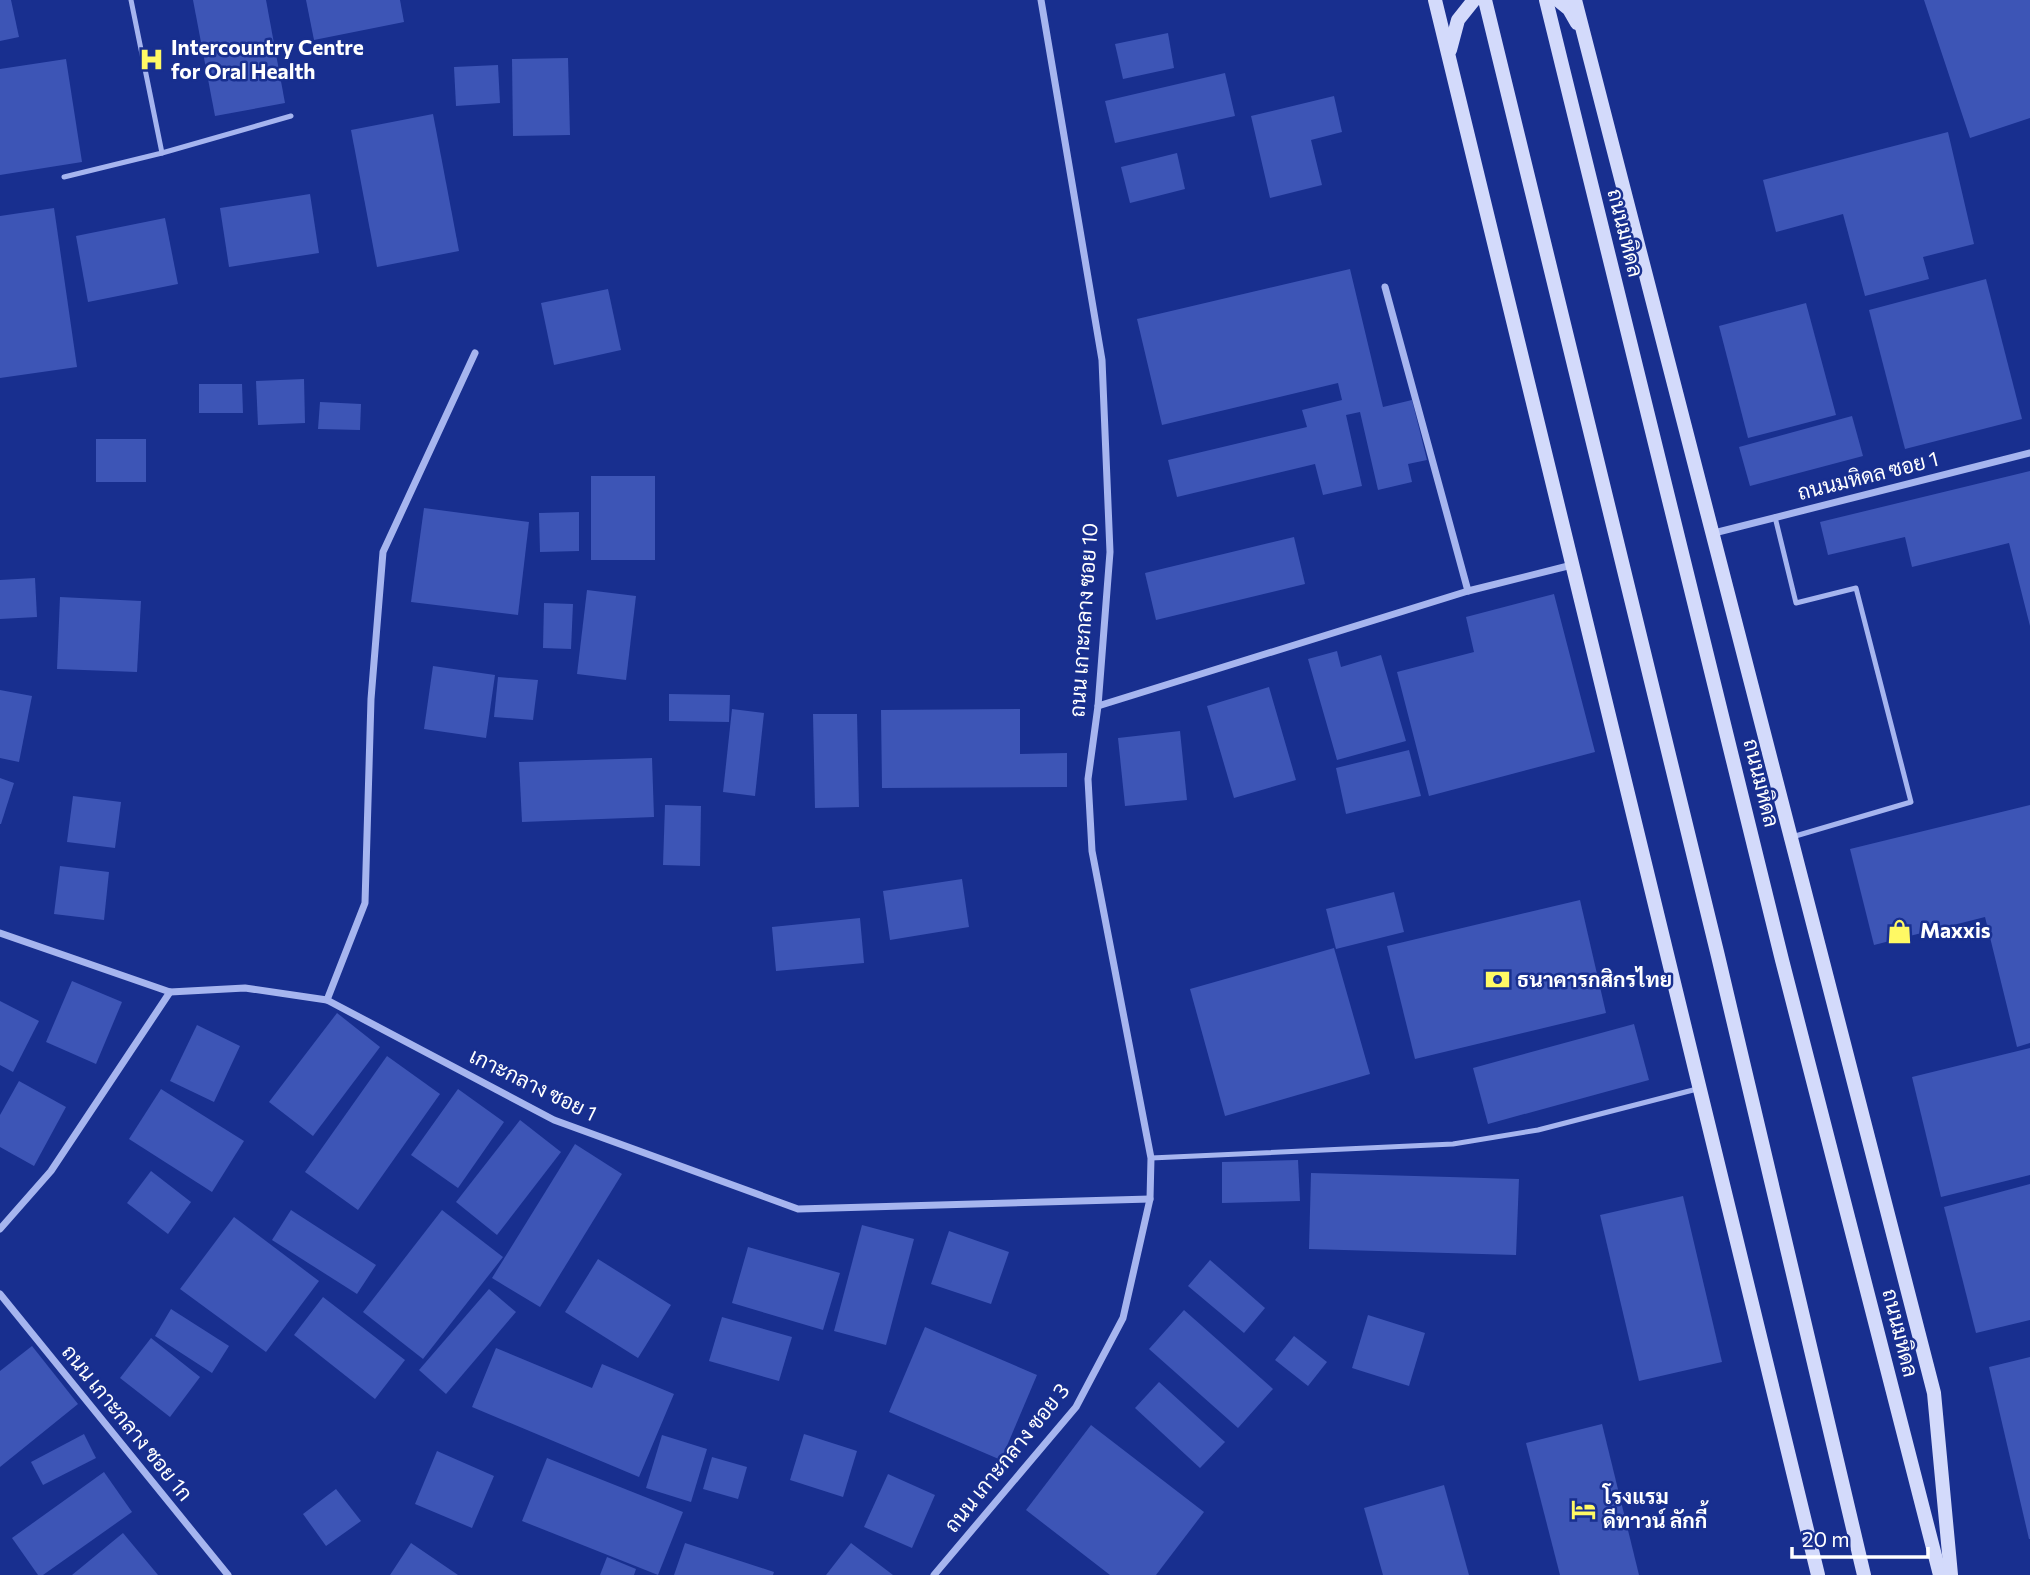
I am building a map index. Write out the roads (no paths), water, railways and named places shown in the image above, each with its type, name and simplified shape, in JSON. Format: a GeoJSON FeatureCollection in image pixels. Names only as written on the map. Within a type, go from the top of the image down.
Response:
{"type":"FeatureCollection","features":[{"type":"Feature","properties":{"kind":"main road"},"geometry":{"type":"LineString","coordinates":[[1435,0],[1818,1575]]}},
{"type":"Feature","properties":{"kind":"main road"},"geometry":{"type":"LineString","coordinates":[[1450,59],[1450,46],[1458,20],[1474,0]]}},
{"type":"Feature","properties":{"kind":"main road"},"geometry":{"type":"LineString","coordinates":[[1485,0],[1718,956],[1864,1575]]}},
{"type":"Feature","properties":{"kind":"main road","name":"ถนนมหิดล"},"geometry":{"type":"LineString","coordinates":[[1546,0],[1783,960],[1940,1575]]}},
{"type":"Feature","properties":{"kind":"main road"},"geometry":{"type":"LineString","coordinates":[[1558,0],[1569,9],[1583,33]]}},
{"type":"Feature","properties":{"kind":"main road","name":"ถนนมหิดล"},"geometry":{"type":"LineString","coordinates":[[1575,0],[1934,1393],[1951,1575]]}},
{"type":"Feature","properties":{"kind":"street","name":"ถนน เกาะกลาง ซอย 10"},"geometry":{"type":"LineString","coordinates":[[1041,0],[1102,360],[1110,552],[1098,706],[1088,779],[1092,850],[1151,1158],[1150,1199]]}},
{"type":"Feature","properties":{"kind":"street"},"geometry":{"type":"LineString","coordinates":[[1385,287],[1468,591]]}},
{"type":"Feature","properties":{"kind":"street"},"geometry":{"type":"LineString","coordinates":[[327,1000],[365,903],[371,699],[383,552],[475,353]]}},
{"type":"Feature","properties":{"kind":"street","name":"ถนนมหิดล ซอย 1"},"geometry":{"type":"LineString","coordinates":[[1714,533],[2030,453]]}},
{"type":"Feature","properties":{"kind":"street"},"geometry":{"type":"LineString","coordinates":[[1098,706],[1468,591],[1572,565]]}},
{"type":"Feature","properties":{"kind":"street","name":"เกาะกลาง ซอย 1"},"geometry":{"type":"LineString","coordinates":[[0,933],[170,992],[245,988],[327,1000],[554,1120],[798,1209],[1150,1199]]}},
{"type":"Feature","properties":{"kind":"street"},"geometry":{"type":"LineString","coordinates":[[0,1229],[51,1171],[170,992]]}},
{"type":"Feature","properties":{"kind":"street","name":"ถนน เกาะกลาง ซอย 3"},"geometry":{"type":"LineString","coordinates":[[934,1575],[1076,1406],[1123,1318],[1150,1199]]}},
{"type":"Feature","properties":{"kind":"street","name":"ถนน เกาะกลาง ซอย 1ก"},"geometry":{"type":"LineString","coordinates":[[0,1294],[228,1575]]}},
{"type":"Feature","properties":{"kind":"lane"},"geometry":{"type":"LineString","coordinates":[[131,0],[162,153]]}},
{"type":"Feature","properties":{"kind":"lane"},"geometry":{"type":"LineString","coordinates":[[64,177],[291,117]]}},
{"type":"Feature","properties":{"kind":"lane"},"geometry":{"type":"LineString","coordinates":[[1775,517],[1796,603],[1856,588],[1911,802],[1792,837]]}},
{"type":"Feature","properties":{"kind":"lane"},"geometry":{"type":"LineString","coordinates":[[1151,1158],[1453,1144],[1538,1130],[1700,1088]]}},
{"type":"Feature","properties":{"kind":"place","name":"Intercountry Centre for Oral Health"},"geometry":{"type":"Point","coordinates":[151,60]}},
{"type":"Feature","properties":{"kind":"place","name":"Maxxis"},"geometry":{"type":"Point","coordinates":[1900,931]}},
{"type":"Feature","properties":{"kind":"place","name":"ธนาคารกสิกรไทย"},"geometry":{"type":"Point","coordinates":[1497,980]}},
{"type":"Feature","properties":{"kind":"place","name":"โรงแรม ดีทาวน์ ลักกี้"},"geometry":{"type":"Point","coordinates":[1583,1509]}}]}
